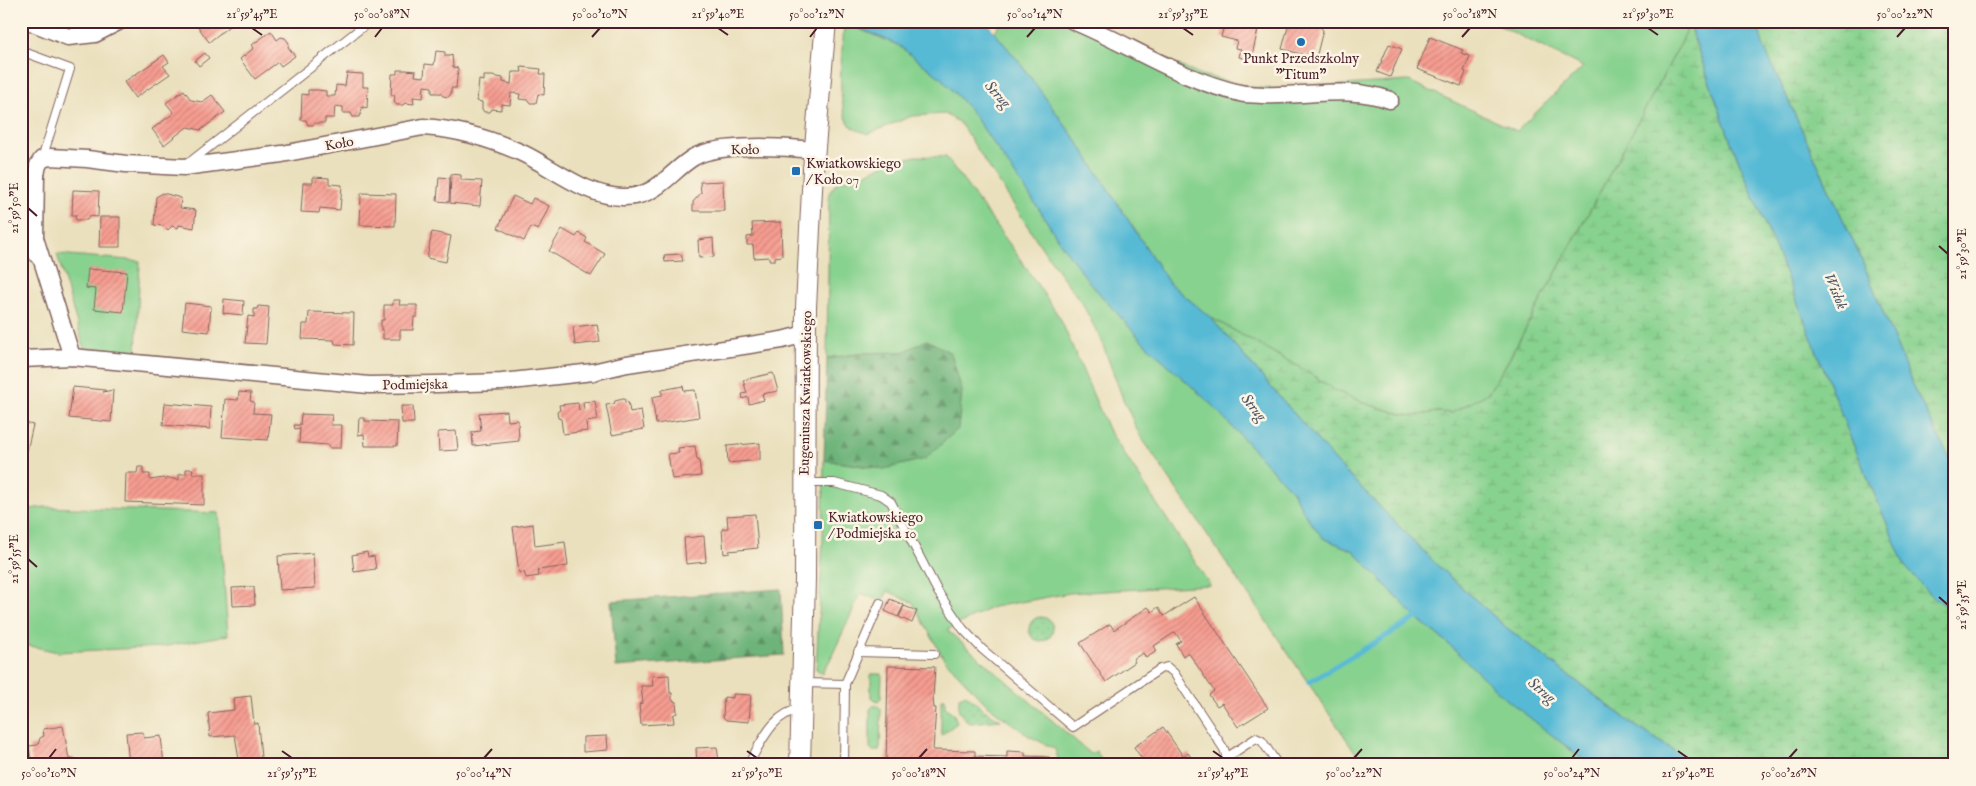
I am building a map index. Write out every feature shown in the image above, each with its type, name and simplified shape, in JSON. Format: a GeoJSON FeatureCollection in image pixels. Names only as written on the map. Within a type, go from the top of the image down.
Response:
{"type":"FeatureCollection","features":[{"type":"Feature","properties":{"kind":"street"},"geometry":{"type":"LineString","coordinates":[[28,21],[68,37],[95,34],[120,21]]}},
{"type":"Feature","properties":{"kind":"street","name":"Eugeniusza Kwiatkowskiego"},"geometry":{"type":"LineString","coordinates":[[800,765],[805,571],[805,334],[814,150],[826,21]]}},
{"type":"Feature","properties":{"kind":"street"},"geometry":{"type":"LineString","coordinates":[[1073,21],[1203,82],[1241,94],[1308,95],[1351,92],[1376,95],[1390,100]]}},
{"type":"Feature","properties":{"kind":"street","name":"Koło"},"geometry":{"type":"LineString","coordinates":[[42,159],[60,156],[126,164],[184,166],[282,154],[423,128],[444,128],[522,153],[590,189],[606,195],[624,197],[644,193],[664,183],[694,157],[714,150],[732,148],[814,150]]}},
{"type":"Feature","properties":{"kind":"street"},"geometry":{"type":"LineString","coordinates":[[42,159],[38,165],[36,175],[35,238],[72,357]]}},
{"type":"Feature","properties":{"kind":"street","name":"Podmiejska"},"geometry":{"type":"LineString","coordinates":[[21,359],[72,357],[369,386],[502,382],[594,372],[627,364],[782,340],[805,334]]}},
{"type":"Feature","properties":{"kind":"lane"},"geometry":{"type":"LineString","coordinates":[[184,166],[370,21]]}},
{"type":"Feature","properties":{"kind":"lane"},"geometry":{"type":"LineString","coordinates":[[21,50],[70,69],[42,159]]}},
{"type":"Feature","properties":{"kind":"lane"},"geometry":{"type":"LineString","coordinates":[[21,240],[44,271]]}},
{"type":"Feature","properties":{"kind":"lane"},"geometry":{"type":"LineString","coordinates":[[804,483],[834,483],[881,495],[891,502],[938,592],[963,629],[982,649],[1073,727],[1160,669],[1167,667],[1174,673],[1224,748],[1225,761]]}},
{"type":"Feature","properties":{"kind":"lane"},"geometry":{"type":"LineString","coordinates":[[844,765],[845,684],[880,603]]}},
{"type":"Feature","properties":{"kind":"lane"},"geometry":{"type":"LineString","coordinates":[[858,652],[934,654]]}},
{"type":"Feature","properties":{"kind":"lane"},"geometry":{"type":"LineString","coordinates":[[802,683],[845,684]]}},
{"type":"Feature","properties":{"kind":"lane"},"geometry":{"type":"LineString","coordinates":[[748,765],[766,734],[778,719],[790,710],[802,709]]}},
{"type":"Feature","properties":{"kind":"lane"},"geometry":{"type":"LineString","coordinates":[[1225,761],[1256,738],[1262,741],[1278,765]]}},
{"type":"Feature","properties":{"kind":"green space"},"geometry":{"type":"Polygon","coordinates":[[[1003,21],[1087,21],[1197,74],[1256,88],[1276,89],[1409,81],[1517,131],[1583,67],[1490,21],[1688,21],[1689,25],[1507,363],[1488,393],[1452,413],[1437,412],[1413,416],[1370,405],[1336,391],[1306,371],[1210,317],[1169,283],[1081,147],[1020,63],[994,32],[1003,21]]]}},
{"type":"Feature","properties":{"kind":"green space"},"geometry":{"type":"Polygon","coordinates":[[[1757,21],[1955,21],[1955,468],[1915,391],[1863,263],[1763,45],[1757,21]]]}},
{"type":"Feature","properties":{"kind":"green space"},"geometry":{"type":"Polygon","coordinates":[[[844,23],[898,45],[941,78],[971,111],[1059,241],[1090,283],[1142,341],[1212,405],[1293,492],[1306,516],[1323,538],[1354,551],[1416,618],[1445,641],[1505,698],[1590,765],[1364,765],[1139,434],[1123,399],[1101,340],[1083,305],[1044,251],[960,123],[945,114],[912,116],[868,134],[851,126],[846,116],[841,91],[844,23]]]}},
{"type":"Feature","properties":{"kind":"green space"},"geometry":{"type":"Polygon","coordinates":[[[1689,25],[1731,142],[1797,301],[1849,434],[1905,566],[1927,591],[1955,613],[1955,765],[1696,765],[1631,723],[1507,628],[1438,566],[1339,465],[1210,317],[1306,371],[1336,391],[1370,405],[1401,414],[1413,416],[1437,412],[1452,413],[1488,393],[1507,363],[1689,25]]]}},
{"type":"Feature","properties":{"kind":"green space"},"geometry":{"type":"Polygon","coordinates":[[[916,156],[946,157],[1016,253],[1060,318],[1108,429],[1210,585],[1070,593],[993,607],[947,630],[1091,754],[1096,751],[1104,765],[1060,765],[1055,749],[1029,736],[988,706],[944,659],[913,603],[888,591],[882,602],[861,593],[829,662],[823,670],[823,674],[816,669],[823,539],[824,460],[884,469],[927,341],[903,352],[864,353],[827,358],[829,193],[838,181],[860,176],[887,163],[916,156]]]}},
{"type":"Feature","properties":{"kind":"green space"},"geometry":{"type":"Polygon","coordinates":[[[57,254],[140,261],[136,353],[84,348],[57,254]]]}},
{"type":"Feature","properties":{"kind":"green space"},"geometry":{"type":"Polygon","coordinates":[[[927,340],[951,353],[962,391],[958,429],[925,459],[884,469],[824,460],[827,358],[864,353],[903,352],[927,340]]]}},
{"type":"Feature","properties":{"kind":"green space"},"geometry":{"type":"Polygon","coordinates":[[[45,507],[219,513],[228,635],[161,647],[58,652],[21,644],[21,510],[45,507]]]}},
{"type":"Feature","properties":{"kind":"green space"},"geometry":{"type":"Polygon","coordinates":[[[781,589],[784,655],[616,667],[611,601],[781,589]]]}},
{"type":"Feature","properties":{"kind":"green space"},"geometry":{"type":"Polygon","coordinates":[[[1041,617],[1046,618],[1052,624],[1052,634],[1046,640],[1041,641],[1036,640],[1030,634],[1029,629],[1030,624],[1036,618],[1041,617]]]}},
{"type":"Feature","properties":{"kind":"green space"},"geometry":{"type":"Polygon","coordinates":[[[871,674],[882,674],[881,698],[878,701],[871,698],[871,674]]]}},
{"type":"Feature","properties":{"kind":"green space"},"geometry":{"type":"Polygon","coordinates":[[[966,694],[984,710],[1001,720],[969,723],[959,712],[959,697],[966,694]]]}},
{"type":"Feature","properties":{"kind":"green space"},"geometry":{"type":"Polygon","coordinates":[[[941,699],[945,699],[945,707],[954,714],[957,723],[941,735],[941,699]]]}},
{"type":"Feature","properties":{"kind":"green space"},"geometry":{"type":"Polygon","coordinates":[[[873,706],[878,706],[881,709],[880,748],[878,751],[873,751],[870,748],[870,709],[873,706]]]}},
{"type":"Feature","properties":{"kind":"water","name":"Strug"},"geometry":{"type":"Polygon","coordinates":[[[843,21],[985,21],[1020,63],[1081,147],[1169,283],[1210,317],[1339,465],[1438,566],[1507,628],[1631,723],[1696,765],[1590,765],[1505,698],[1445,641],[1416,618],[1354,551],[1323,538],[1306,516],[1293,492],[1212,405],[1142,341],[1090,283],[1059,241],[971,111],[941,78],[898,45],[843,21]]]}},
{"type":"Feature","properties":{"kind":"water","name":"Wisłok"},"geometry":{"type":"Polygon","coordinates":[[[1688,21],[1757,21],[1763,45],[1863,263],[1915,391],[1955,468],[1955,613],[1927,592],[1905,566],[1849,434],[1797,301],[1731,142],[1688,21]]]}},
{"type":"Feature","properties":{"kind":"building"},"geometry":{"type":"Polygon","coordinates":[[[194,21],[232,21],[233,23],[209,42],[194,21]]]}},
{"type":"Feature","properties":{"kind":"building"},"geometry":{"type":"Polygon","coordinates":[[[1225,21],[1260,21],[1251,60],[1239,57],[1241,49],[1235,48],[1237,41],[1221,37],[1225,21]]]}},
{"type":"Feature","properties":{"kind":"building"},"geometry":{"type":"Polygon","coordinates":[[[1286,21],[1320,23],[1320,27],[1323,30],[1316,58],[1282,49],[1288,27],[1284,25],[1286,21]]]}},
{"type":"Feature","properties":{"kind":"building"},"geometry":{"type":"Polygon","coordinates":[[[271,31],[277,40],[281,37],[285,38],[289,43],[288,47],[295,56],[281,66],[278,62],[255,79],[240,59],[254,48],[252,45],[271,31]]]}},
{"type":"Feature","properties":{"kind":"building"},"geometry":{"type":"Polygon","coordinates":[[[1430,37],[1463,50],[1461,53],[1470,56],[1461,86],[1417,69],[1430,37]]]}},
{"type":"Feature","properties":{"kind":"building"},"geometry":{"type":"Polygon","coordinates":[[[1389,44],[1402,49],[1390,77],[1377,72],[1389,44]]]}},
{"type":"Feature","properties":{"kind":"building"},"geometry":{"type":"Polygon","coordinates":[[[436,51],[445,52],[445,56],[452,54],[453,67],[458,68],[456,88],[451,88],[451,94],[448,97],[440,93],[432,93],[432,87],[424,86],[423,98],[413,97],[414,104],[405,103],[397,105],[394,102],[395,95],[391,95],[392,74],[397,74],[397,70],[416,71],[415,76],[424,77],[425,64],[434,65],[436,51]]]}},
{"type":"Feature","properties":{"kind":"building"},"geometry":{"type":"Polygon","coordinates":[[[205,53],[209,58],[199,66],[195,61],[205,53]]]}},
{"type":"Feature","properties":{"kind":"building"},"geometry":{"type":"Polygon","coordinates":[[[164,55],[169,62],[163,66],[170,74],[135,98],[124,82],[164,55]]]}},
{"type":"Feature","properties":{"kind":"building"},"geometry":{"type":"Polygon","coordinates":[[[521,67],[541,69],[540,74],[545,74],[544,95],[538,94],[536,103],[530,103],[528,100],[519,99],[520,94],[511,93],[510,105],[501,104],[501,110],[492,109],[490,112],[484,112],[482,102],[477,101],[479,80],[484,81],[484,76],[492,76],[503,78],[503,82],[511,84],[512,72],[522,72],[521,67]]]}},
{"type":"Feature","properties":{"kind":"building"},"geometry":{"type":"Polygon","coordinates":[[[347,73],[363,74],[363,87],[368,87],[367,108],[362,107],[359,117],[353,117],[351,113],[343,113],[343,107],[335,106],[334,118],[325,118],[325,123],[308,125],[306,120],[301,120],[302,94],[308,95],[308,90],[317,90],[326,91],[326,96],[335,96],[336,85],[345,86],[347,73]]]}},
{"type":"Feature","properties":{"kind":"building"},"geometry":{"type":"Polygon","coordinates":[[[184,90],[191,100],[202,102],[212,95],[225,112],[201,130],[187,127],[164,145],[152,129],[174,113],[166,103],[184,90]]]}},
{"type":"Feature","properties":{"kind":"building"},"geometry":{"type":"Polygon","coordinates":[[[451,174],[461,175],[461,180],[482,181],[480,206],[450,203],[451,174]]]}},
{"type":"Feature","properties":{"kind":"building"},"geometry":{"type":"Polygon","coordinates":[[[313,177],[329,178],[329,184],[342,185],[340,210],[320,208],[319,213],[301,212],[303,183],[313,183],[313,177]]]}},
{"type":"Feature","properties":{"kind":"building"},"geometry":{"type":"Polygon","coordinates":[[[439,177],[450,178],[449,202],[437,201],[439,177]]]}},
{"type":"Feature","properties":{"kind":"building"},"geometry":{"type":"Polygon","coordinates":[[[723,181],[724,211],[693,211],[693,202],[701,193],[700,182],[723,181]]]}},
{"type":"Feature","properties":{"kind":"building"},"geometry":{"type":"Polygon","coordinates":[[[73,190],[99,191],[98,217],[89,216],[87,220],[76,220],[75,216],[77,215],[72,215],[73,190]]]}},
{"type":"Feature","properties":{"kind":"building"},"geometry":{"type":"Polygon","coordinates":[[[163,193],[181,198],[180,208],[196,210],[194,228],[179,225],[178,228],[172,226],[168,230],[164,226],[154,225],[156,197],[163,193]]]}},
{"type":"Feature","properties":{"kind":"building"},"geometry":{"type":"Polygon","coordinates":[[[361,193],[396,194],[395,226],[360,225],[361,193]]]}},
{"type":"Feature","properties":{"kind":"building"},"geometry":{"type":"Polygon","coordinates":[[[513,196],[530,204],[533,198],[549,206],[538,230],[531,227],[524,241],[498,228],[513,196]]]}},
{"type":"Feature","properties":{"kind":"building"},"geometry":{"type":"Polygon","coordinates":[[[100,217],[120,217],[120,247],[99,247],[100,217]]]}},
{"type":"Feature","properties":{"kind":"building"},"geometry":{"type":"Polygon","coordinates":[[[781,222],[782,256],[775,257],[775,260],[769,260],[769,257],[754,258],[753,245],[747,245],[747,237],[753,236],[752,223],[781,222]]]}},
{"type":"Feature","properties":{"kind":"building"},"geometry":{"type":"Polygon","coordinates":[[[562,229],[576,237],[579,233],[587,238],[585,242],[605,254],[591,276],[549,251],[562,229]]]}},
{"type":"Feature","properties":{"kind":"building"},"geometry":{"type":"Polygon","coordinates":[[[432,232],[451,236],[446,262],[427,258],[432,232]]]}},
{"type":"Feature","properties":{"kind":"building"},"geometry":{"type":"Polygon","coordinates":[[[713,238],[714,257],[699,258],[698,240],[713,238]]]}},
{"type":"Feature","properties":{"kind":"building"},"geometry":{"type":"Polygon","coordinates":[[[681,254],[683,261],[665,262],[664,255],[681,254]]]}},
{"type":"Feature","properties":{"kind":"building"},"geometry":{"type":"Polygon","coordinates":[[[88,269],[127,272],[123,312],[94,309],[96,289],[86,288],[88,269]]]}},
{"type":"Feature","properties":{"kind":"building"},"geometry":{"type":"Polygon","coordinates":[[[224,299],[244,301],[243,315],[223,313],[224,299]]]}},
{"type":"Feature","properties":{"kind":"building"},"geometry":{"type":"Polygon","coordinates":[[[393,300],[400,300],[399,305],[417,305],[417,317],[414,317],[413,330],[400,330],[400,339],[383,339],[381,320],[384,320],[384,305],[393,305],[393,300]]]}},
{"type":"Feature","properties":{"kind":"building"},"geometry":{"type":"Polygon","coordinates":[[[185,303],[211,306],[209,332],[182,329],[185,303]]]}},
{"type":"Feature","properties":{"kind":"building"},"geometry":{"type":"Polygon","coordinates":[[[258,306],[269,307],[266,344],[245,343],[248,316],[254,317],[254,309],[257,309],[258,306]]]}},
{"type":"Feature","properties":{"kind":"building"},"geometry":{"type":"Polygon","coordinates":[[[309,312],[354,313],[353,345],[335,344],[334,340],[302,339],[303,324],[308,324],[309,312]]]}},
{"type":"Feature","properties":{"kind":"building"},"geometry":{"type":"Polygon","coordinates":[[[597,324],[600,342],[575,345],[573,327],[597,324]]]}},
{"type":"Feature","properties":{"kind":"building"},"geometry":{"type":"Polygon","coordinates":[[[773,373],[778,391],[762,394],[764,400],[749,404],[748,397],[743,399],[742,394],[747,393],[743,380],[773,373]]]}},
{"type":"Feature","properties":{"kind":"building"},"geometry":{"type":"Polygon","coordinates":[[[683,386],[684,391],[695,390],[699,417],[656,424],[652,397],[662,395],[662,390],[683,386]]]}},
{"type":"Feature","properties":{"kind":"building"},"geometry":{"type":"Polygon","coordinates":[[[73,387],[106,391],[103,392],[113,390],[111,422],[69,418],[73,387]]]}},
{"type":"Feature","properties":{"kind":"building"},"geometry":{"type":"Polygon","coordinates":[[[239,392],[251,393],[250,401],[254,402],[253,413],[271,414],[268,440],[222,437],[225,399],[238,400],[239,392]]]}},
{"type":"Feature","properties":{"kind":"building"},"geometry":{"type":"Polygon","coordinates":[[[625,399],[625,403],[628,402],[630,412],[641,410],[644,429],[612,435],[606,405],[614,404],[615,401],[625,399]]]}},
{"type":"Feature","properties":{"kind":"building"},"geometry":{"type":"Polygon","coordinates":[[[595,401],[598,420],[586,422],[587,431],[563,434],[561,419],[558,418],[557,412],[560,410],[559,405],[578,403],[579,410],[584,409],[583,402],[595,401]]]}},
{"type":"Feature","properties":{"kind":"building"},"geometry":{"type":"Polygon","coordinates":[[[165,403],[211,407],[210,429],[163,425],[165,403]]]}},
{"type":"Feature","properties":{"kind":"building"},"geometry":{"type":"Polygon","coordinates":[[[401,406],[413,406],[414,423],[402,423],[401,406]]]}},
{"type":"Feature","properties":{"kind":"building"},"geometry":{"type":"Polygon","coordinates":[[[507,411],[508,421],[518,420],[519,441],[473,446],[472,432],[481,431],[479,413],[507,411]]]}},
{"type":"Feature","properties":{"kind":"building"},"geometry":{"type":"Polygon","coordinates":[[[301,414],[332,415],[331,425],[342,425],[341,448],[299,443],[300,428],[295,429],[294,425],[300,425],[301,414]]]}},
{"type":"Feature","properties":{"kind":"building"},"geometry":{"type":"Polygon","coordinates":[[[359,418],[365,418],[365,421],[398,422],[397,446],[365,446],[364,434],[358,435],[359,418]]]}},
{"type":"Feature","properties":{"kind":"building"},"geometry":{"type":"Polygon","coordinates":[[[21,422],[33,425],[27,451],[24,451],[26,474],[21,474],[21,422]]]}},
{"type":"Feature","properties":{"kind":"building"},"geometry":{"type":"Polygon","coordinates":[[[456,431],[458,450],[439,451],[438,432],[456,431]]]}},
{"type":"Feature","properties":{"kind":"building"},"geometry":{"type":"Polygon","coordinates":[[[760,443],[760,460],[728,463],[727,446],[760,443]]]}},
{"type":"Feature","properties":{"kind":"building"},"geometry":{"type":"Polygon","coordinates":[[[695,446],[701,476],[672,479],[668,454],[679,453],[678,448],[695,446]]]}},
{"type":"Feature","properties":{"kind":"building"},"geometry":{"type":"Polygon","coordinates":[[[138,467],[143,467],[143,474],[150,474],[150,480],[164,478],[165,480],[168,478],[179,480],[179,474],[186,474],[186,469],[193,469],[192,474],[204,474],[204,505],[125,502],[126,473],[137,473],[138,467]]]}},
{"type":"Feature","properties":{"kind":"building"},"geometry":{"type":"Polygon","coordinates":[[[755,514],[758,548],[729,551],[730,553],[724,554],[722,529],[728,528],[727,516],[755,514]]]}},
{"type":"Feature","properties":{"kind":"building"},"geometry":{"type":"Polygon","coordinates":[[[533,524],[535,546],[565,542],[568,566],[538,570],[539,576],[526,578],[524,572],[519,573],[513,527],[533,524]]]}},
{"type":"Feature","properties":{"kind":"building"},"geometry":{"type":"Polygon","coordinates":[[[704,536],[706,562],[686,564],[684,538],[704,536]]]}},
{"type":"Feature","properties":{"kind":"building"},"geometry":{"type":"Polygon","coordinates":[[[367,552],[368,557],[374,556],[376,569],[354,572],[352,555],[367,552]]]}},
{"type":"Feature","properties":{"kind":"building"},"geometry":{"type":"Polygon","coordinates":[[[313,553],[315,588],[280,590],[278,556],[313,553]]]}},
{"type":"Feature","properties":{"kind":"building"},"geometry":{"type":"Polygon","coordinates":[[[254,587],[255,605],[233,606],[232,588],[254,587]]]}},
{"type":"Feature","properties":{"kind":"building"},"geometry":{"type":"Polygon","coordinates":[[[1194,597],[1268,708],[1238,727],[1222,703],[1217,706],[1209,695],[1214,691],[1188,652],[1183,656],[1176,644],[1181,641],[1175,632],[1154,646],[1157,651],[1146,658],[1143,653],[1133,659],[1135,662],[1106,682],[1080,643],[1110,624],[1114,630],[1148,607],[1152,612],[1158,607],[1164,616],[1194,597]]]}},
{"type":"Feature","properties":{"kind":"building"},"geometry":{"type":"Polygon","coordinates":[[[890,599],[904,605],[898,617],[885,611],[890,599]]]}},
{"type":"Feature","properties":{"kind":"building"},"geometry":{"type":"Polygon","coordinates":[[[904,606],[917,611],[912,623],[899,617],[904,606]]]}},
{"type":"Feature","properties":{"kind":"building"},"geometry":{"type":"Polygon","coordinates":[[[888,666],[935,667],[933,698],[934,708],[936,708],[933,750],[975,751],[975,756],[1007,757],[1007,751],[1025,752],[1025,756],[1049,757],[1049,765],[886,765],[888,666]]]}},
{"type":"Feature","properties":{"kind":"building"},"geometry":{"type":"Polygon","coordinates":[[[669,675],[670,693],[672,693],[672,700],[676,702],[677,713],[673,715],[674,723],[641,725],[639,704],[643,703],[641,686],[653,686],[652,676],[669,675]]]}},
{"type":"Feature","properties":{"kind":"building"},"geometry":{"type":"Polygon","coordinates":[[[733,694],[751,695],[749,722],[726,720],[723,717],[724,697],[733,698],[733,694]]]}},
{"type":"Feature","properties":{"kind":"building"},"geometry":{"type":"Polygon","coordinates":[[[251,696],[254,724],[258,723],[261,758],[239,760],[235,735],[210,737],[208,713],[234,710],[233,698],[251,696]]]}},
{"type":"Feature","properties":{"kind":"building"},"geometry":{"type":"Polygon","coordinates":[[[63,726],[69,759],[74,758],[75,765],[56,765],[54,762],[44,765],[32,765],[29,746],[38,745],[40,738],[44,736],[43,729],[63,726]]]}},
{"type":"Feature","properties":{"kind":"building"},"geometry":{"type":"Polygon","coordinates":[[[1163,727],[1183,756],[1188,753],[1196,765],[1146,765],[1134,747],[1163,727]]]}},
{"type":"Feature","properties":{"kind":"building"},"geometry":{"type":"Polygon","coordinates":[[[143,732],[144,738],[161,736],[164,765],[129,765],[126,733],[143,732]]]}},
{"type":"Feature","properties":{"kind":"building"},"geometry":{"type":"Polygon","coordinates":[[[607,736],[608,750],[583,752],[583,737],[607,736]]]}},
{"type":"Feature","properties":{"kind":"building"},"geometry":{"type":"Polygon","coordinates":[[[717,747],[719,762],[724,761],[724,765],[697,765],[696,748],[717,747]]]}},
{"type":"Feature","properties":{"kind":"waterway"},"geometry":{"type":"LineString","coordinates":[[1309,682],[1416,618]]}},
{"type":"Feature","properties":{"kind":"place","name":"Punkt Przedszkolny \"Titum\""},"geometry":{"type":"Point","coordinates":[1301,42]}},
{"type":"Feature","properties":{"kind":"place","name":"Kwiatkowskiego / Koło 07"},"geometry":{"type":"Point","coordinates":[796,171]}},
{"type":"Feature","properties":{"kind":"place","name":"Kwiatkowskiego / Podmiejska 10"},"geometry":{"type":"Point","coordinates":[818,525]}}]}
